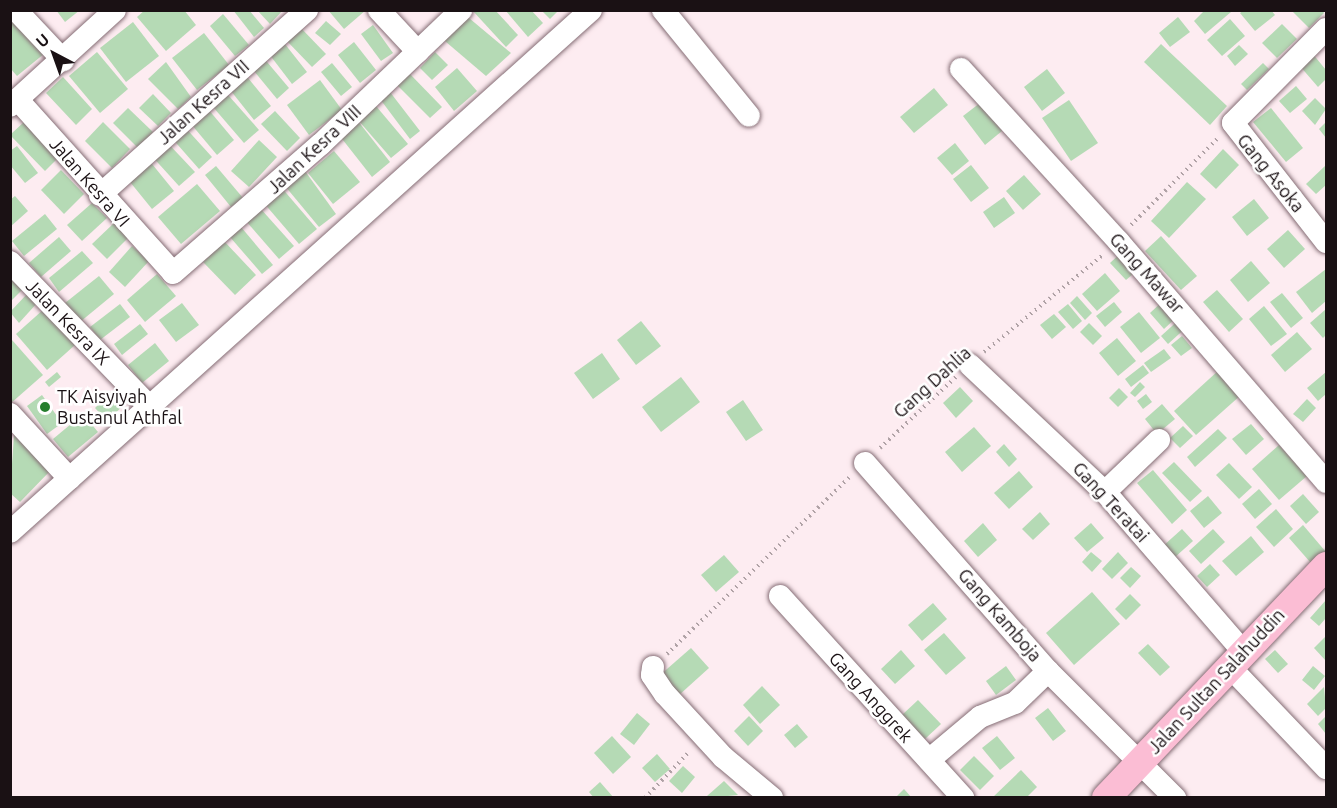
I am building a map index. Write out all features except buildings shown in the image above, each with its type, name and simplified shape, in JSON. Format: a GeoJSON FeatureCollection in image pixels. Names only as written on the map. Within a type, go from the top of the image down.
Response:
{"type":"FeatureCollection","features":[{"type":"Feature","properties":{"kind":"main road","name":"Jalan Sultan Salahuddin"},"geometry":{"type":"LineString","coordinates":[[1107,798],[1235,658],[1324,574]]}},
{"type":"Feature","properties":{"kind":"street"},"geometry":{"type":"LineString","coordinates":[[16,10],[63,60]]}},
{"type":"Feature","properties":{"kind":"street"},"geometry":{"type":"LineString","coordinates":[[14,103],[115,10]]}},
{"type":"Feature","properties":{"kind":"street","name":"Jalan Kesra VII"},"geometry":{"type":"LineString","coordinates":[[100,195],[307,10]]}},
{"type":"Feature","properties":{"kind":"street"},"geometry":{"type":"LineString","coordinates":[[379,10],[418,52]]}},
{"type":"Feature","properties":{"kind":"street","name":"Jalan Kesra VIII"},"geometry":{"type":"LineString","coordinates":[[161,265],[180,271],[461,10]]}},
{"type":"Feature","properties":{"kind":"street"},"geometry":{"type":"LineString","coordinates":[[10,532],[151,408],[591,10]]}},
{"type":"Feature","properties":{"kind":"street"},"geometry":{"type":"LineString","coordinates":[[663,10],[749,116]]}},
{"type":"Feature","properties":{"kind":"street","name":"Gang Asoka"},"geometry":{"type":"LineString","coordinates":[[1326,29],[1233,123],[1326,242]]}},
{"type":"Feature","properties":{"kind":"street","name":"Gang Mawar"},"geometry":{"type":"LineString","coordinates":[[960,69],[1119,242],[1326,482]]}},
{"type":"Feature","properties":{"kind":"street","name":"Jalan Kesra VI"},"geometry":{"type":"LineString","coordinates":[[14,103],[100,195],[161,265]]}},
{"type":"Feature","properties":{"kind":"street","name":"Jalan Kesra IX"},"geometry":{"type":"LineString","coordinates":[[10,262],[151,408]]}},
{"type":"Feature","properties":{"kind":"street","name":"Gang Teratai"},"geometry":{"type":"LineString","coordinates":[[970,365],[1106,492],[1235,658],[1326,768]]}},
{"type":"Feature","properties":{"kind":"street"},"geometry":{"type":"LineString","coordinates":[[10,414],[70,479]]}},
{"type":"Feature","properties":{"kind":"street"},"geometry":{"type":"LineString","coordinates":[[1106,492],[1159,441]]}},
{"type":"Feature","properties":{"kind":"street","name":"Gang Kamboja"},"geometry":{"type":"LineString","coordinates":[[865,463],[1048,671],[1176,798]]}},
{"type":"Feature","properties":{"kind":"street","name":"Gang Anggrek"},"geometry":{"type":"LineString","coordinates":[[780,596],[963,798]]}},
{"type":"Feature","properties":{"kind":"street"},"geometry":{"type":"LineString","coordinates":[[653,667],[652,675],[665,694],[703,735],[772,798]]}},
{"type":"Feature","properties":{"kind":"street"},"geometry":{"type":"LineString","coordinates":[[929,760],[980,717],[1015,703],[1048,671]]}},
{"type":"Feature","properties":{"kind":"path","name":"Gang Dahlia"},"geometry":{"type":"LineString","coordinates":[[653,667],[970,365],[1119,242],[1233,123]]}},
{"type":"Feature","properties":{"kind":"path"},"geometry":{"type":"LineString","coordinates":[[645,798],[703,735]]}},
{"type":"Feature","properties":{"kind":"place","name":"TK Aisyiyah Bustanul Athfal"},"geometry":{"type":"Point","coordinates":[45,407]}}]}
